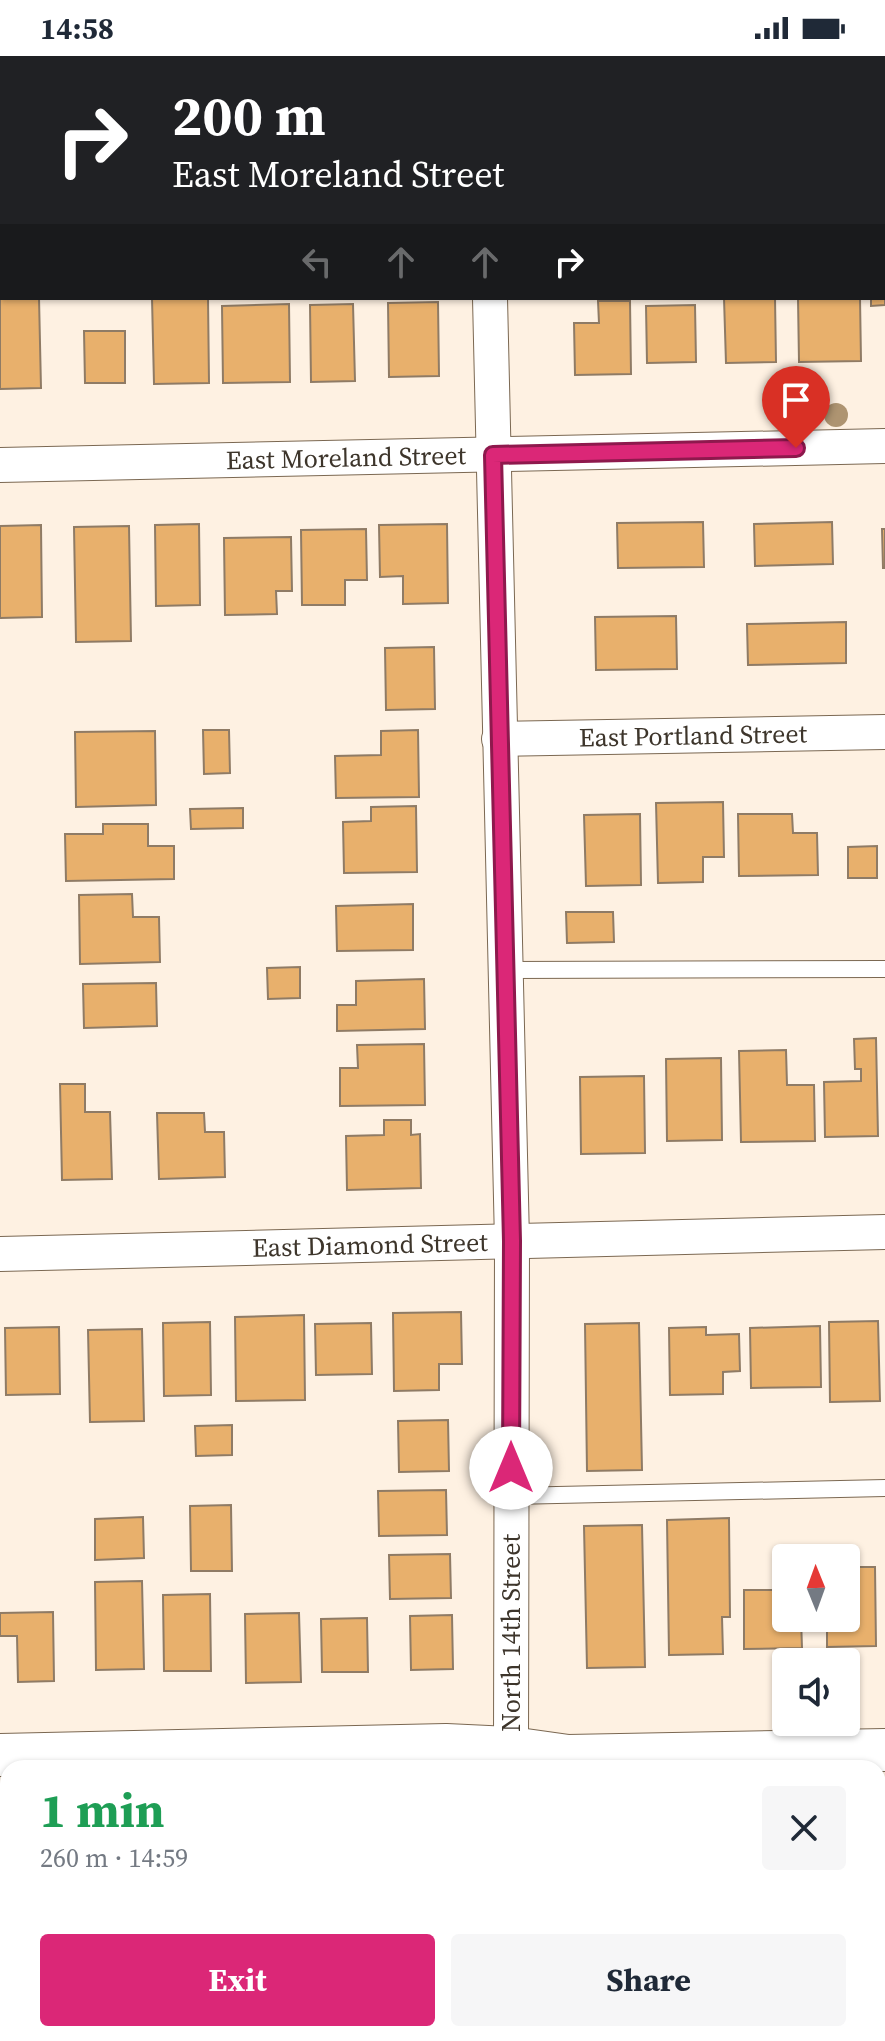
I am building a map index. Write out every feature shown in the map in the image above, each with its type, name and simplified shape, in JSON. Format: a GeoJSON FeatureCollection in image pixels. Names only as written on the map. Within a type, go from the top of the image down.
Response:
{"type":"FeatureCollection","features":[{"type":"Feature","properties":{"kind":"street","name":"North 14th Street"},"geometry":{"type":"LineString","coordinates":[[490,300],[512,1241],[510,1758]]}},
{"type":"Feature","properties":{"kind":"street","name":"East Moreland Street"},"geometry":{"type":"LineString","coordinates":[[0,465],[885,446]]}},
{"type":"Feature","properties":{"kind":"street","name":"East Portland Street"},"geometry":{"type":"LineString","coordinates":[[499,739],[885,732]]}},
{"type":"Feature","properties":{"kind":"street","name":"East Diamond Street"},"geometry":{"type":"LineString","coordinates":[[0,1254],[885,1232]]}},
{"type":"Feature","properties":{"kind":"street"},"geometry":{"type":"LineString","coordinates":[[0,1755],[446,1745],[510,1758],[568,1756],[777,1760],[885,1750]]}},
{"type":"Feature","properties":{"kind":"lane"},"geometry":{"type":"LineString","coordinates":[[505,970],[885,969]]}},
{"type":"Feature","properties":{"kind":"lane"},"geometry":{"type":"LineString","coordinates":[[511,1496],[885,1488]]}},
{"type":"Feature","properties":{"kind":"building"},"geometry":{"type":"Polygon","coordinates":[[[0,300],[39,300],[41,388],[0,389],[0,300]]]}},
{"type":"Feature","properties":{"kind":"building"},"geometry":{"type":"Polygon","coordinates":[[[152,300],[208,300],[209,383],[154,384],[152,300]]]}},
{"type":"Feature","properties":{"kind":"building"},"geometry":{"type":"Polygon","coordinates":[[[724,300],[775,300],[776,362],[726,363],[724,300]]]}},
{"type":"Feature","properties":{"kind":"building"},"geometry":{"type":"Polygon","coordinates":[[[798,300],[860,300],[861,361],[799,362],[798,300]]]}},
{"type":"Feature","properties":{"kind":"building"},"geometry":{"type":"Polygon","coordinates":[[[871,300],[885,300],[885,305],[871,306],[871,300]]]}},
{"type":"Feature","properties":{"kind":"building"},"geometry":{"type":"Polygon","coordinates":[[[598,301],[630,301],[631,374],[575,375],[574,323],[599,323],[598,301]]]}},
{"type":"Feature","properties":{"kind":"building"},"geometry":{"type":"Polygon","coordinates":[[[438,302],[439,376],[389,377],[388,303],[438,302]]]}},
{"type":"Feature","properties":{"kind":"building"},"geometry":{"type":"Polygon","coordinates":[[[289,304],[290,382],[223,383],[222,306],[289,304]]]}},
{"type":"Feature","properties":{"kind":"building"},"geometry":{"type":"Polygon","coordinates":[[[353,304],[355,381],[311,382],[310,305],[353,304]]]}},
{"type":"Feature","properties":{"kind":"building"},"geometry":{"type":"Polygon","coordinates":[[[695,305],[696,362],[647,363],[646,306],[695,305]]]}},
{"type":"Feature","properties":{"kind":"building"},"geometry":{"type":"Polygon","coordinates":[[[84,331],[125,331],[125,383],[85,383],[84,331]]]}},
{"type":"Feature","properties":{"kind":"building"},"geometry":{"type":"Polygon","coordinates":[[[703,522],[704,567],[618,568],[617,523],[703,522]]]}},
{"type":"Feature","properties":{"kind":"building"},"geometry":{"type":"Polygon","coordinates":[[[832,522],[833,564],[755,566],[754,524],[832,522]]]}},
{"type":"Feature","properties":{"kind":"building"},"geometry":{"type":"Polygon","coordinates":[[[199,524],[200,605],[156,606],[155,525],[199,524]]]}},
{"type":"Feature","properties":{"kind":"building"},"geometry":{"type":"Polygon","coordinates":[[[447,524],[448,603],[403,604],[403,576],[380,577],[379,525],[447,524]]]}},
{"type":"Feature","properties":{"kind":"building"},"geometry":{"type":"Polygon","coordinates":[[[41,525],[42,617],[0,618],[0,526],[41,525]]]}},
{"type":"Feature","properties":{"kind":"building"},"geometry":{"type":"Polygon","coordinates":[[[129,526],[131,641],[76,642],[74,527],[129,526]]]}},
{"type":"Feature","properties":{"kind":"building"},"geometry":{"type":"Polygon","coordinates":[[[366,529],[367,580],[345,580],[345,605],[302,605],[301,530],[366,529]]]}},
{"type":"Feature","properties":{"kind":"building"},"geometry":{"type":"Polygon","coordinates":[[[882,529],[885,529],[885,568],[883,568],[882,529]]]}},
{"type":"Feature","properties":{"kind":"building"},"geometry":{"type":"Polygon","coordinates":[[[291,537],[292,591],[276,591],[277,614],[225,615],[224,538],[291,537]]]}},
{"type":"Feature","properties":{"kind":"building"},"geometry":{"type":"Polygon","coordinates":[[[676,616],[677,669],[596,670],[595,617],[676,616]]]}},
{"type":"Feature","properties":{"kind":"building"},"geometry":{"type":"Polygon","coordinates":[[[846,622],[846,663],[748,665],[747,624],[846,622]]]}},
{"type":"Feature","properties":{"kind":"building"},"geometry":{"type":"Polygon","coordinates":[[[434,647],[435,709],[386,710],[385,648],[434,647]]]}},
{"type":"Feature","properties":{"kind":"building"},"geometry":{"type":"Polygon","coordinates":[[[203,730],[229,730],[230,773],[204,774],[203,730]]]}},
{"type":"Feature","properties":{"kind":"building"},"geometry":{"type":"Polygon","coordinates":[[[418,730],[419,797],[336,798],[335,756],[381,755],[381,731],[418,730]]]}},
{"type":"Feature","properties":{"kind":"building"},"geometry":{"type":"Polygon","coordinates":[[[155,731],[156,805],[76,807],[75,732],[155,731]]]}},
{"type":"Feature","properties":{"kind":"building"},"geometry":{"type":"Polygon","coordinates":[[[723,802],[724,857],[703,857],[703,882],[658,883],[656,803],[723,802]]]}},
{"type":"Feature","properties":{"kind":"building"},"geometry":{"type":"Polygon","coordinates":[[[416,806],[417,872],[344,873],[343,822],[371,821],[371,807],[416,806]]]}},
{"type":"Feature","properties":{"kind":"building"},"geometry":{"type":"Polygon","coordinates":[[[243,808],[243,828],[191,829],[190,809],[243,808]]]}},
{"type":"Feature","properties":{"kind":"building"},"geometry":{"type":"Polygon","coordinates":[[[640,814],[641,885],[586,886],[584,815],[640,814]]]}},
{"type":"Feature","properties":{"kind":"building"},"geometry":{"type":"Polygon","coordinates":[[[738,814],[792,814],[793,833],[817,833],[818,875],[739,876],[738,814]]]}},
{"type":"Feature","properties":{"kind":"building"},"geometry":{"type":"Polygon","coordinates":[[[103,824],[148,824],[148,846],[174,846],[174,879],[66,881],[65,834],[103,834],[103,824]]]}},
{"type":"Feature","properties":{"kind":"building"},"geometry":{"type":"Polygon","coordinates":[[[877,846],[877,878],[848,878],[848,847],[877,846]]]}},
{"type":"Feature","properties":{"kind":"building"},"geometry":{"type":"Polygon","coordinates":[[[132,894],[133,917],[159,917],[160,962],[80,964],[79,895],[132,894]]]}},
{"type":"Feature","properties":{"kind":"building"},"geometry":{"type":"Polygon","coordinates":[[[413,904],[413,950],[337,951],[336,906],[413,904]]]}},
{"type":"Feature","properties":{"kind":"building"},"geometry":{"type":"Polygon","coordinates":[[[566,912],[613,912],[614,942],[567,943],[566,912]]]}},
{"type":"Feature","properties":{"kind":"building"},"geometry":{"type":"Polygon","coordinates":[[[300,967],[300,998],[268,999],[267,968],[300,967]]]}},
{"type":"Feature","properties":{"kind":"building"},"geometry":{"type":"Polygon","coordinates":[[[424,979],[425,1029],[337,1031],[337,1005],[356,1005],[356,981],[424,979]]]}},
{"type":"Feature","properties":{"kind":"building"},"geometry":{"type":"Polygon","coordinates":[[[156,983],[157,1026],[84,1028],[83,984],[156,983]]]}},
{"type":"Feature","properties":{"kind":"building"},"geometry":{"type":"Polygon","coordinates":[[[876,1038],[878,1136],[825,1137],[824,1082],[861,1081],[861,1069],[855,1069],[854,1039],[876,1038]]]}},
{"type":"Feature","properties":{"kind":"building"},"geometry":{"type":"Polygon","coordinates":[[[424,1044],[425,1105],[340,1106],[340,1068],[358,1068],[357,1045],[424,1044]]]}},
{"type":"Feature","properties":{"kind":"building"},"geometry":{"type":"Polygon","coordinates":[[[786,1050],[787,1085],[814,1085],[815,1141],[741,1142],[739,1051],[786,1050]]]}},
{"type":"Feature","properties":{"kind":"building"},"geometry":{"type":"Polygon","coordinates":[[[721,1058],[722,1140],[667,1141],[666,1059],[721,1058]]]}},
{"type":"Feature","properties":{"kind":"building"},"geometry":{"type":"Polygon","coordinates":[[[644,1076],[645,1153],[581,1154],[580,1077],[644,1076]]]}},
{"type":"Feature","properties":{"kind":"building"},"geometry":{"type":"Polygon","coordinates":[[[60,1084],[85,1084],[85,1112],[110,1112],[112,1179],[62,1180],[60,1084]]]}},
{"type":"Feature","properties":{"kind":"building"},"geometry":{"type":"Polygon","coordinates":[[[157,1113],[204,1113],[205,1132],[224,1132],[225,1177],[159,1179],[157,1113]]]}},
{"type":"Feature","properties":{"kind":"building"},"geometry":{"type":"Polygon","coordinates":[[[384,1120],[411,1120],[411,1135],[420,1134],[421,1188],[347,1190],[346,1136],[384,1135],[384,1120]]]}},
{"type":"Feature","properties":{"kind":"building"},"geometry":{"type":"Polygon","coordinates":[[[461,1312],[462,1364],[439,1364],[439,1390],[394,1391],[393,1313],[461,1312]]]}},
{"type":"Feature","properties":{"kind":"building"},"geometry":{"type":"Polygon","coordinates":[[[304,1315],[305,1400],[236,1401],[235,1317],[304,1315]]]}},
{"type":"Feature","properties":{"kind":"building"},"geometry":{"type":"Polygon","coordinates":[[[878,1321],[880,1401],[830,1402],[829,1322],[878,1321]]]}},
{"type":"Feature","properties":{"kind":"building"},"geometry":{"type":"Polygon","coordinates":[[[210,1322],[211,1395],[164,1396],[163,1323],[210,1322]]]}},
{"type":"Feature","properties":{"kind":"building"},"geometry":{"type":"Polygon","coordinates":[[[371,1323],[372,1374],[316,1375],[315,1324],[371,1323]]]}},
{"type":"Feature","properties":{"kind":"building"},"geometry":{"type":"Polygon","coordinates":[[[639,1323],[642,1470],[587,1471],[585,1324],[639,1323]]]}},
{"type":"Feature","properties":{"kind":"building"},"geometry":{"type":"Polygon","coordinates":[[[820,1326],[821,1387],[751,1388],[750,1328],[820,1326]]]}},
{"type":"Feature","properties":{"kind":"building"},"geometry":{"type":"Polygon","coordinates":[[[59,1327],[60,1394],[6,1395],[5,1328],[59,1327]]]}},
{"type":"Feature","properties":{"kind":"building"},"geometry":{"type":"Polygon","coordinates":[[[706,1327],[706,1335],[739,1334],[740,1371],[723,1372],[723,1394],[670,1395],[669,1328],[706,1327]]]}},
{"type":"Feature","properties":{"kind":"building"},"geometry":{"type":"Polygon","coordinates":[[[142,1329],[144,1421],[90,1422],[88,1330],[142,1329]]]}},
{"type":"Feature","properties":{"kind":"building"},"geometry":{"type":"Polygon","coordinates":[[[448,1420],[449,1471],[399,1472],[398,1421],[448,1420]]]}},
{"type":"Feature","properties":{"kind":"building"},"geometry":{"type":"Polygon","coordinates":[[[232,1425],[232,1455],[196,1456],[195,1426],[232,1425]]]}},
{"type":"Feature","properties":{"kind":"building"},"geometry":{"type":"Polygon","coordinates":[[[446,1490],[447,1535],[379,1536],[378,1491],[446,1490]]]}},
{"type":"Feature","properties":{"kind":"building"},"geometry":{"type":"Polygon","coordinates":[[[231,1505],[232,1571],[191,1571],[190,1506],[231,1505]]]}},
{"type":"Feature","properties":{"kind":"building"},"geometry":{"type":"Polygon","coordinates":[[[143,1517],[144,1558],[95,1560],[95,1519],[143,1517]]]}},
{"type":"Feature","properties":{"kind":"building"},"geometry":{"type":"Polygon","coordinates":[[[729,1518],[730,1617],[722,1617],[723,1654],[669,1655],[667,1520],[729,1518]]]}},
{"type":"Feature","properties":{"kind":"building"},"geometry":{"type":"Polygon","coordinates":[[[642,1525],[645,1667],[587,1668],[584,1526],[642,1525]]]}},
{"type":"Feature","properties":{"kind":"building"},"geometry":{"type":"Polygon","coordinates":[[[450,1554],[451,1598],[390,1599],[389,1555],[450,1554]]]}},
{"type":"Feature","properties":{"kind":"building"},"geometry":{"type":"Polygon","coordinates":[[[860,1567],[875,1567],[876,1646],[827,1647],[827,1632],[860,1632],[860,1567]]]}},
{"type":"Feature","properties":{"kind":"building"},"geometry":{"type":"Polygon","coordinates":[[[142,1581],[144,1669],[96,1670],[95,1582],[142,1581]]]}},
{"type":"Feature","properties":{"kind":"building"},"geometry":{"type":"Polygon","coordinates":[[[744,1590],[772,1590],[772,1632],[801,1632],[802,1648],[744,1649],[744,1590]]]}},
{"type":"Feature","properties":{"kind":"building"},"geometry":{"type":"Polygon","coordinates":[[[210,1594],[211,1671],[164,1671],[163,1595],[210,1594]]]}},
{"type":"Feature","properties":{"kind":"building"},"geometry":{"type":"Polygon","coordinates":[[[53,1612],[54,1681],[18,1682],[17,1636],[0,1636],[0,1613],[53,1612]]]}},
{"type":"Feature","properties":{"kind":"building"},"geometry":{"type":"Polygon","coordinates":[[[299,1613],[301,1682],[246,1683],[245,1614],[299,1613]]]}},
{"type":"Feature","properties":{"kind":"building"},"geometry":{"type":"Polygon","coordinates":[[[452,1615],[453,1669],[411,1670],[410,1616],[452,1615]]]}},
{"type":"Feature","properties":{"kind":"building"},"geometry":{"type":"Polygon","coordinates":[[[367,1618],[368,1672],[322,1672],[321,1619],[367,1618]]]}},
{"type":"Feature","properties":{"kind":"route"},"geometry":{"type":"LineString","coordinates":[[511,1468],[512,1241],[493,455],[796,448]]}}]}
